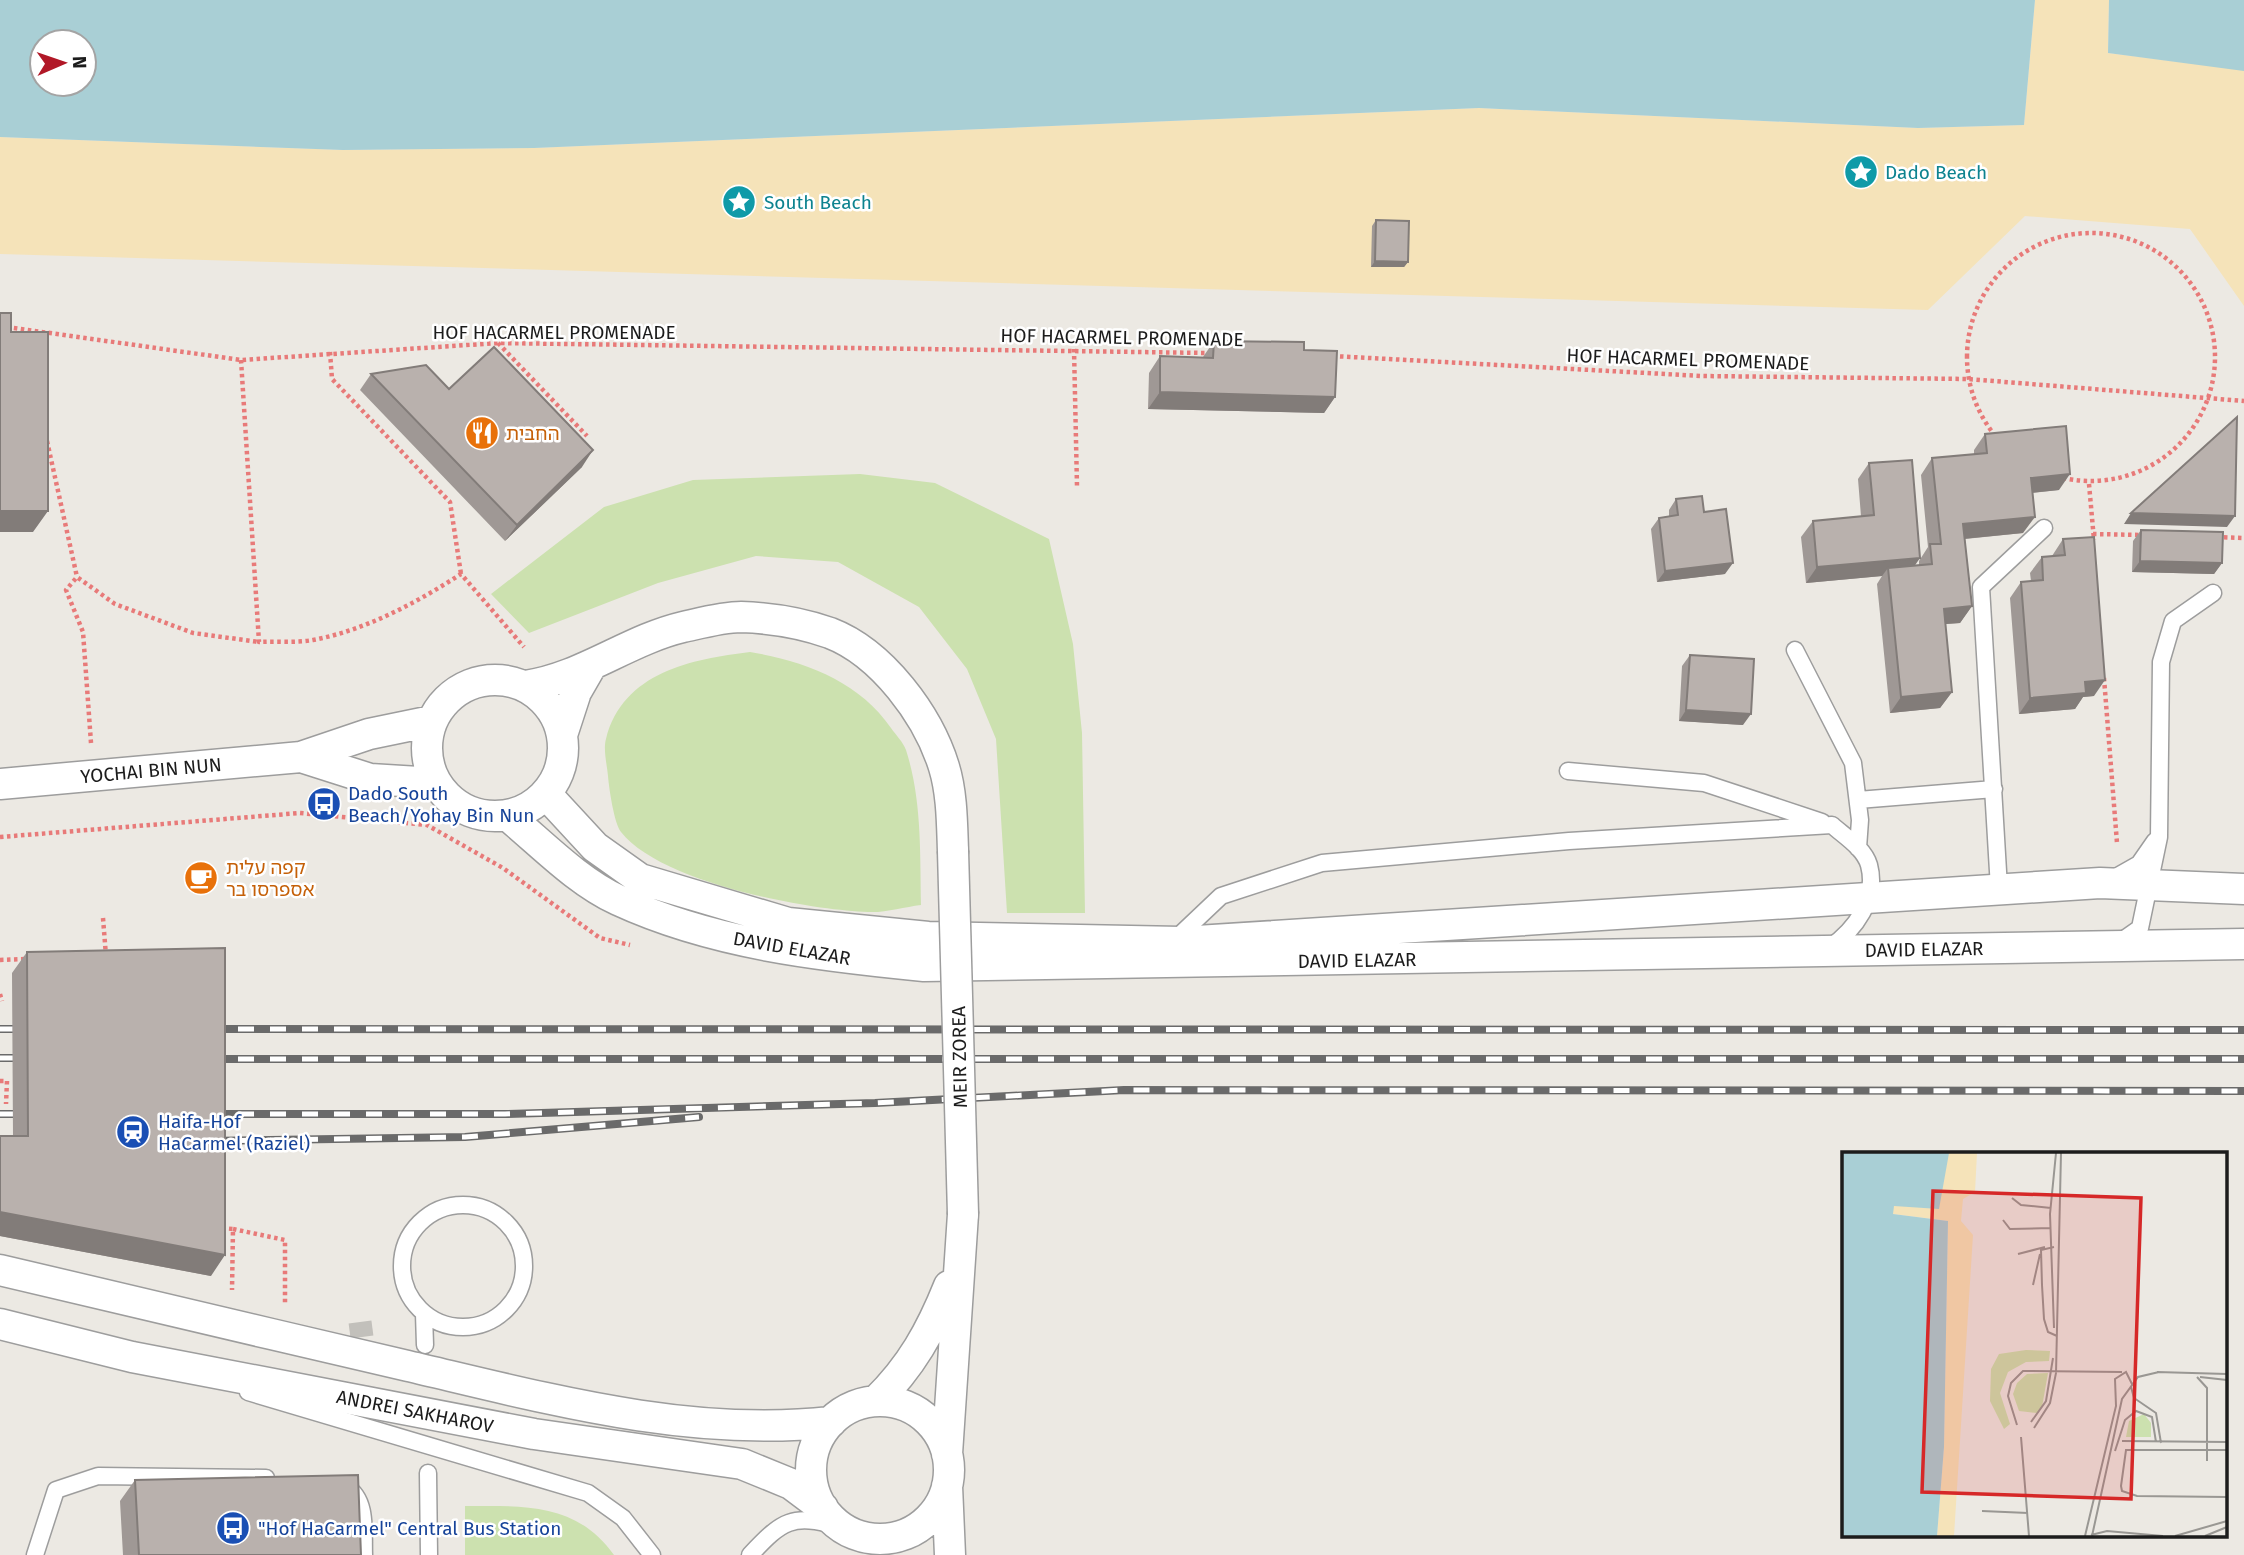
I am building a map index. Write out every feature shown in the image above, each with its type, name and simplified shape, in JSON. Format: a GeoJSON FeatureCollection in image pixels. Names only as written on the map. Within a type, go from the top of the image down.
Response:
{"type":"FeatureCollection","features":[{"type":"Feature","properties":{"kind":"street","name":"MEIR ZOREA"},"geometry":{"type":"LineString","coordinates":[[591,666],[634,644],[681,628],[738,617],[784,621],[831,634],[869,659],[906,693],[926,723],[944,767],[952,813],[963,1214],[947,1454]]}},
{"type":"Feature","properties":{"kind":"street"},"geometry":{"type":"LineString","coordinates":[[525,686],[556,680],[591,666]]}},
{"type":"Feature","properties":{"kind":"street"},"geometry":{"type":"LineString","coordinates":[[562,735],[549,707],[525,686],[504,680],[482,681],[461,688],[444,702],[432,721],[427,742],[428,763],[435,783],[449,799],[466,811],[487,817],[508,816],[528,808],[546,794],[557,776],[563,756],[562,735],[571,703],[591,666]]}},
{"type":"Feature","properties":{"kind":"street","name":"YOCHAI BIN NUN"},"geometry":{"type":"LineString","coordinates":[[0,785],[302,757],[369,734],[432,721]]}},
{"type":"Feature","properties":{"kind":"street","name":"YOCHAI BIN NUN"},"geometry":{"type":"LineString","coordinates":[[302,757],[370,779],[435,783]]}},
{"type":"Feature","properties":{"kind":"street","name":"DAVID ELAZAR"},"geometry":{"type":"LineString","coordinates":[[546,794],[595,847],[640,879],[788,923],[928,937],[1181,942],[1999,888],[2101,883],[2244,889]]}},
{"type":"Feature","properties":{"kind":"street","name":"DAVID ELAZAR"},"geometry":{"type":"LineString","coordinates":[[508,816],[566,865],[616,899],[692,927],[771,947],[924,966],[2244,944]]}},
{"type":"Feature","properties":{"kind":"street","name":"MEIR ZOREA"},"geometry":{"type":"LineString","coordinates":[[876,1401],[900,1378],[919,1351],[958,1263]]}},
{"type":"Feature","properties":{"kind":"street","name":"ANDREI SAKHAROV"},"geometry":{"type":"LineString","coordinates":[[0,1270],[520,1392],[692,1423],[775,1427],[831,1422]]}},
{"type":"Feature","properties":{"kind":"street","name":"ANDREI SAKHAROV"},"geometry":{"type":"LineString","coordinates":[[0,1324],[131,1357],[534,1434],[742,1464],[792,1484],[841,1523]]}},
{"type":"Feature","properties":{"kind":"street"},"geometry":{"type":"LineString","coordinates":[[892,1555],[841,1523],[813,1487],[812,1463],[818,1441],[831,1422],[844,1411],[876,1401],[913,1409],[928,1420],[940,1436],[947,1454],[950,1555]]}},
{"type":"Feature","properties":{"kind":"street"},"geometry":{"type":"LineString","coordinates":[[841,1523],[883,1539],[905,1535],[924,1524],[939,1507],[947,1486]]}},
{"type":"Feature","properties":{"kind":"lane"},"geometry":{"type":"LineString","coordinates":[[1999,888],[1981,587],[2043,528]]}},
{"type":"Feature","properties":{"kind":"lane"},"geometry":{"type":"LineString","coordinates":[[2200,888],[2171,874],[2162,863],[2159,837],[2161,662],[2173,621],[2213,593]]}},
{"type":"Feature","properties":{"kind":"lane"},"geometry":{"type":"LineString","coordinates":[[1795,650],[1853,763],[1858,800],[1858,848]]}},
{"type":"Feature","properties":{"kind":"lane"},"geometry":{"type":"LineString","coordinates":[[1568,771],[1704,783],[1832,825],[1858,848],[1869,864],[1870,896],[1849,931],[1824,951]]}},
{"type":"Feature","properties":{"kind":"lane"},"geometry":{"type":"LineString","coordinates":[[1858,800],[1994,789]]}},
{"type":"Feature","properties":{"kind":"lane"},"geometry":{"type":"LineString","coordinates":[[1208,963],[1187,957],[1181,942],[1183,932],[1192,920],[1222,896],[1322,863],[1569,841],[1832,825]]}},
{"type":"Feature","properties":{"kind":"lane"},"geometry":{"type":"LineString","coordinates":[[2101,883],[2133,870],[2159,837]]}},
{"type":"Feature","properties":{"kind":"lane"},"geometry":{"type":"LineString","coordinates":[[2111,945],[2125,940],[2140,928],[2159,837]]}},
{"type":"Feature","properties":{"kind":"lane"},"geometry":{"type":"LineString","coordinates":[[2149,884],[2149,926],[2160,941],[2170,944]]}},
{"type":"Feature","properties":{"kind":"lane"},"geometry":{"type":"LineString","coordinates":[[424,1314],[442,1324],[461,1328],[480,1325],[498,1317],[510,1305],[519,1290],[524,1273],[523,1255],[517,1239],[506,1223],[491,1212],[471,1206],[452,1206],[433,1213],[418,1225],[407,1242],[402,1261],[404,1281],[411,1299],[424,1314],[425,1345]]}},
{"type":"Feature","properties":{"kind":"lane"},"geometry":{"type":"LineString","coordinates":[[131,1357],[588,1493],[623,1517],[652,1555]]}},
{"type":"Feature","properties":{"kind":"lane"},"geometry":{"type":"LineString","coordinates":[[428,1473],[429,1555]]}},
{"type":"Feature","properties":{"kind":"lane"},"geometry":{"type":"LineString","coordinates":[[35,1555],[56,1490],[98,1476],[281,1478]]}},
{"type":"Feature","properties":{"kind":"lane"},"geometry":{"type":"LineString","coordinates":[[333,1480],[354,1491],[362,1509],[364,1555]]}},
{"type":"Feature","properties":{"kind":"lane"},"geometry":{"type":"LineString","coordinates":[[750,1555],[779,1527],[806,1518],[841,1523]]}},
{"type":"Feature","properties":{"kind":"path"},"geometry":{"type":"LineString","coordinates":[[2071,233],[2110,233],[2148,245],[2180,269],[2202,301],[2214,339],[2213,382],[2198,422],[2169,454],[2132,475],[2089,484],[2049,474],[2010,453],[1983,420],[1968,379],[1969,333],[1979,302],[2001,269],[2034,245],[2071,233]]}},
{"type":"Feature","properties":{"kind":"path","name":"HOF HACARMEL PROMENADE"},"geometry":{"type":"LineString","coordinates":[[0,326],[240,360],[498,343],[1223,353]]}},
{"type":"Feature","properties":{"kind":"path"},"geometry":{"type":"LineString","coordinates":[[38,344],[39,331]]}},
{"type":"Feature","properties":{"kind":"path"},"geometry":{"type":"LineString","coordinates":[[498,343],[587,436]]}},
{"type":"Feature","properties":{"kind":"path"},"geometry":{"type":"LineString","coordinates":[[1074,349],[1077,486]]}},
{"type":"Feature","properties":{"kind":"path"},"geometry":{"type":"LineString","coordinates":[[330,352],[331,379],[450,502],[461,575],[524,647]]}},
{"type":"Feature","properties":{"kind":"path","name":"HOF HACARMEL PROMENADE"},"geometry":{"type":"LineString","coordinates":[[1330,356],[1702,376],[1968,379],[2244,401]]}},
{"type":"Feature","properties":{"kind":"path"},"geometry":{"type":"LineString","coordinates":[[240,360],[259,642]]}},
{"type":"Feature","properties":{"kind":"path"},"geometry":{"type":"LineString","coordinates":[[44,427],[77,577],[115,604],[193,633],[259,642],[313,640],[413,605],[461,575]]}},
{"type":"Feature","properties":{"kind":"path"},"geometry":{"type":"LineString","coordinates":[[2089,484],[2094,547]]}},
{"type":"Feature","properties":{"kind":"path"},"geometry":{"type":"LineString","coordinates":[[2093,534],[2148,536]]}},
{"type":"Feature","properties":{"kind":"path"},"geometry":{"type":"LineString","coordinates":[[2203,537],[2244,538]]}},
{"type":"Feature","properties":{"kind":"path"},"geometry":{"type":"LineString","coordinates":[[77,577],[66,590],[83,632],[94,775]]}},
{"type":"Feature","properties":{"kind":"path"},"geometry":{"type":"LineString","coordinates":[[2104,677],[2119,841],[2110,848]]}},
{"type":"Feature","properties":{"kind":"path"},"geometry":{"type":"LineString","coordinates":[[93,958],[106,957],[103,918]]}},
{"type":"Feature","properties":{"kind":"path"},"geometry":{"type":"LineString","coordinates":[[0,960],[40,959]]}},
{"type":"Feature","properties":{"kind":"path"},"geometry":{"type":"LineString","coordinates":[[0,994],[2,1001]]}},
{"type":"Feature","properties":{"kind":"path"},"geometry":{"type":"LineString","coordinates":[[0,1081],[7,1081],[6,1104]]}},
{"type":"Feature","properties":{"kind":"path"},"geometry":{"type":"LineString","coordinates":[[211,1226],[285,1240],[285,1314]]}},
{"type":"Feature","properties":{"kind":"path"},"geometry":{"type":"LineString","coordinates":[[230,1325],[233,1229]]}},
{"type":"Feature","properties":{"kind":"green space"},"geometry":{"type":"Polygon","coordinates":[[[860,474],[935,483],[1049,539],[1073,644],[1082,733],[1085,913],[1007,913],[996,739],[967,669],[919,607],[838,562],[756,556],[658,583],[529,633],[491,594],[604,507],[693,480],[860,474]]]}},
{"type":"Feature","properties":{"kind":"green space"},"geometry":{"type":"Polygon","coordinates":[[[750,652],[810,668],[847,686],[878,712],[901,741],[911,769],[918,807],[921,905],[874,912],[841,910],[736,890],[667,865],[640,850],[621,832],[612,805],[605,747],[615,716],[628,698],[663,673],[705,659],[750,652]]]}},
{"type":"Feature","properties":{"kind":"green space"},"geometry":{"type":"Polygon","coordinates":[[[465,1506],[508,1506],[566,1516],[599,1538],[614,1555],[465,1555],[465,1506]]]}},
{"type":"Feature","properties":{"kind":"sand"},"geometry":{"type":"Polygon","coordinates":[[[2035,0],[2109,0],[2108,53],[2244,70],[2244,306],[2190,229],[2025,216],[1928,310],[0,254],[0,137],[343,150],[534,148],[1479,108],[1918,128],[2024,125],[2035,0]]]}},
{"type":"Feature","properties":{"kind":"water"},"geometry":{"type":"Polygon","coordinates":[[[0,0],[2035,0],[2024,125],[1918,128],[1479,108],[534,148],[343,150],[0,137],[0,0]]]}},
{"type":"Feature","properties":{"kind":"water"},"geometry":{"type":"Polygon","coordinates":[[[2109,0],[2244,0],[2244,71],[2108,53],[2109,0]]]}},
{"type":"Feature","properties":{"kind":"building"},"geometry":{"type":"Polygon","coordinates":[[[1376,220],[1409,221],[1408,262],[1375,261],[1376,220]]]}},
{"type":"Feature","properties":{"kind":"building"},"geometry":{"type":"Polygon","coordinates":[[[0,313],[11,313],[11,332],[48,332],[48,511],[0,511],[0,313]]]}},
{"type":"Feature","properties":{"kind":"building"},"geometry":{"type":"Polygon","coordinates":[[[1214,341],[1304,342],[1304,350],[1337,351],[1335,397],[1160,392],[1160,356],[1213,358],[1214,341]]]}},
{"type":"Feature","properties":{"kind":"building"},"geometry":{"type":"Polygon","coordinates":[[[494,347],[593,450],[517,525],[371,374],[426,365],[449,389],[494,347]]]}},
{"type":"Feature","properties":{"kind":"building"},"geometry":{"type":"Polygon","coordinates":[[[2237,417],[2235,516],[2131,513],[2237,417]]]}},
{"type":"Feature","properties":{"kind":"building"},"geometry":{"type":"Polygon","coordinates":[[[2066,426],[2070,474],[2031,478],[2035,517],[1963,524],[1972,606],[1944,609],[1952,692],[1901,697],[1888,568],[1932,564],[1930,544],[1941,544],[1932,458],[1987,453],[1985,434],[2066,426]]]}},
{"type":"Feature","properties":{"kind":"building"},"geometry":{"type":"Polygon","coordinates":[[[1912,460],[1920,558],[1817,567],[1813,521],[1874,515],[1869,463],[1912,460]]]}},
{"type":"Feature","properties":{"kind":"building"},"geometry":{"type":"Polygon","coordinates":[[[1702,496],[1704,512],[1726,509],[1733,563],[1665,571],[1659,518],[1678,515],[1676,499],[1702,496]]]}},
{"type":"Feature","properties":{"kind":"building"},"geometry":{"type":"Polygon","coordinates":[[[2141,530],[2223,532],[2222,563],[2140,561],[2141,530]]]}},
{"type":"Feature","properties":{"kind":"building"},"geometry":{"type":"Polygon","coordinates":[[[2094,537],[2105,680],[2085,682],[2086,693],[2030,698],[2021,582],[2043,580],[2042,557],[2065,555],[2063,539],[2094,537]]]}},
{"type":"Feature","properties":{"kind":"building"},"geometry":{"type":"Polygon","coordinates":[[[1690,655],[1754,659],[1751,714],[1686,710],[1690,655]]]}},
{"type":"Feature","properties":{"kind":"building"},"geometry":{"type":"Polygon","coordinates":[[[225,948],[225,1255],[0,1212],[0,1136],[28,1136],[27,952],[225,948]]]}},
{"type":"Feature","properties":{"kind":"building","name":"\"Hof HaCarmel\" Central Bus Station"},"geometry":{"type":"Polygon","coordinates":[[[358,1475],[361,1555],[139,1555],[135,1480],[358,1475]]]}},
{"type":"Feature","properties":{"kind":"tunnel"},"geometry":{"type":"LineString","coordinates":[[360,1322],[362,1337]]}},
{"type":"Feature","properties":{"kind":"railway"},"geometry":{"type":"LineString","coordinates":[[0,1029],[31,1029]]}},
{"type":"Feature","properties":{"kind":"railway"},"geometry":{"type":"LineString","coordinates":[[206,1029],[2244,1030]]}},
{"type":"Feature","properties":{"kind":"railway"},"geometry":{"type":"LineString","coordinates":[[0,1058],[31,1058]]}},
{"type":"Feature","properties":{"kind":"railway"},"geometry":{"type":"LineString","coordinates":[[206,1059],[2244,1059]]}},
{"type":"Feature","properties":{"kind":"railway"},"geometry":{"type":"LineString","coordinates":[[206,1114],[505,1114],[875,1103],[1124,1090],[2244,1091]]}},
{"type":"Feature","properties":{"kind":"railway"},"geometry":{"type":"LineString","coordinates":[[0,1114],[31,1114]]}},
{"type":"Feature","properties":{"kind":"railway"},"geometry":{"type":"LineString","coordinates":[[206,1141],[465,1137],[699,1117]]}},
{"type":"Feature","properties":{"kind":"place","name":"Dado Beach"},"geometry":{"type":"Point","coordinates":[1861,172]}},
{"type":"Feature","properties":{"kind":"place","name":"South Beach"},"geometry":{"type":"Point","coordinates":[739,202]}},
{"type":"Feature","properties":{"kind":"place","name":"החבית"},"geometry":{"type":"Point","coordinates":[482,433]}},
{"type":"Feature","properties":{"kind":"place","name":"Dado South Beach/Yohay Bin Nun"},"geometry":{"type":"Point","coordinates":[324,804]}},
{"type":"Feature","properties":{"kind":"place","name":"קפה עלית אספרסו בר"},"geometry":{"type":"Point","coordinates":[201,878]}},
{"type":"Feature","properties":{"kind":"place","name":"Haifa-Hof HaCarmel (Raziel)"},"geometry":{"type":"Point","coordinates":[133,1132]}},
{"type":"Feature","properties":{"kind":"place","name":"\"Hof HaCarmel\" Central Bus Station"},"geometry":{"type":"Point","coordinates":[233,1528]}}]}
